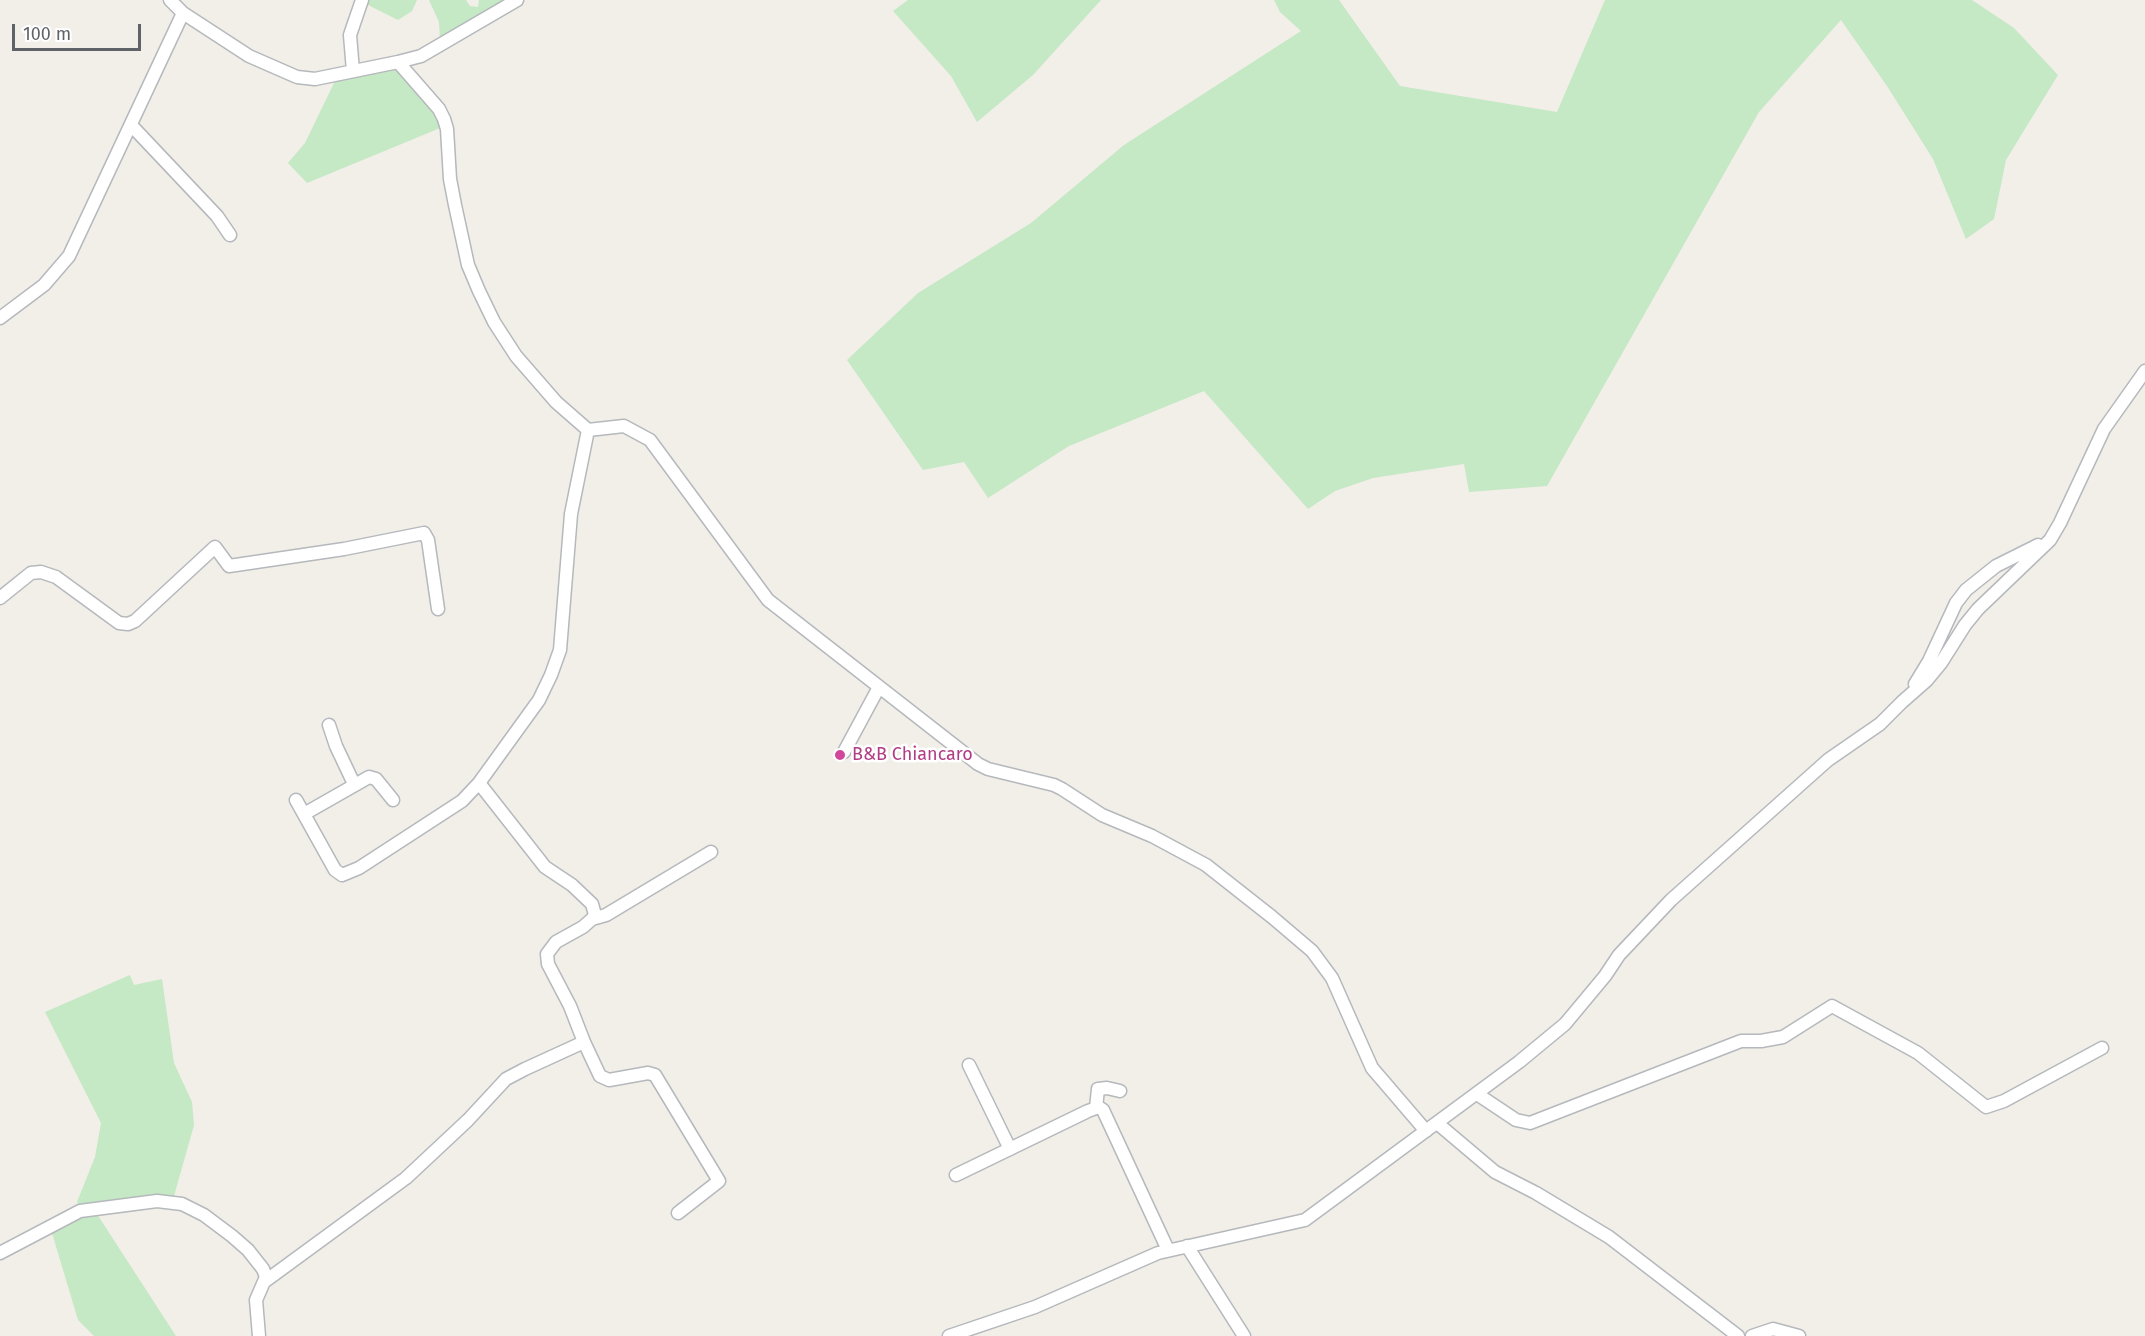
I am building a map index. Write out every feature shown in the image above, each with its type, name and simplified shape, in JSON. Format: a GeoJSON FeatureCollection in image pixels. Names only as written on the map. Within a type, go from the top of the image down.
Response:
{"type":"FeatureCollection","features":[{"type":"Feature","properties":{"kind":"street"},"geometry":{"type":"LineString","coordinates":[[170,0],[183,13],[249,56],[297,77],[315,79],[421,56],[517,0]]}},
{"type":"Feature","properties":{"kind":"street"},"geometry":{"type":"LineString","coordinates":[[353,71],[350,34],[362,0]]}},
{"type":"Feature","properties":{"kind":"street"},"geometry":{"type":"LineString","coordinates":[[0,318],[44,285],[69,256],[183,13]]}},
{"type":"Feature","properties":{"kind":"street"},"geometry":{"type":"LineString","coordinates":[[398,62],[439,108],[444,119],[448,136],[450,179],[468,265],[494,322],[516,356],[556,402],[588,430],[624,426],[650,440],[768,600],[978,765],[1054,785],[1102,815],[1152,836],[1201,861],[1312,951],[1332,978],[1372,1068],[1426,1131]]}},
{"type":"Feature","properties":{"kind":"street"},"geometry":{"type":"LineString","coordinates":[[131,125],[217,216],[230,235]]}},
{"type":"Feature","properties":{"kind":"street"},"geometry":{"type":"LineString","coordinates":[[949,1336],[1035,1307],[1158,1252],[1305,1220],[1519,1062],[1565,1024],[1605,976],[1619,955],[1671,900],[1828,760],[1880,724],[1927,680],[1978,609],[2050,540],[2104,429],[2145,371]]}},
{"type":"Feature","properties":{"kind":"street"},"geometry":{"type":"LineString","coordinates":[[296,800],[335,870],[342,875],[359,868],[462,801],[479,783],[539,700],[560,650],[572,514],[588,430]]}},
{"type":"Feature","properties":{"kind":"street"},"geometry":{"type":"LineString","coordinates":[[1902,702],[1929,661],[1950,615],[1966,590],[1986,573],[2029,550],[2055,532]]}},
{"type":"Feature","properties":{"kind":"street"},"geometry":{"type":"LineString","coordinates":[[0,598],[31,573],[41,572],[56,578],[119,623],[128,624],[135,621],[215,547],[229,566],[344,549],[424,533],[428,540],[438,609]]}},
{"type":"Feature","properties":{"kind":"street"},"geometry":{"type":"LineString","coordinates":[[844,752],[879,687]]}},
{"type":"Feature","properties":{"kind":"street"},"geometry":{"type":"LineString","coordinates":[[329,725],[336,747],[354,784]]}},
{"type":"Feature","properties":{"kind":"street"},"geometry":{"type":"LineString","coordinates":[[304,813],[369,777],[376,779],[393,800]]}},
{"type":"Feature","properties":{"kind":"street"},"geometry":{"type":"LineString","coordinates":[[479,783],[545,867],[572,885],[592,904],[594,915],[592,919]]}},
{"type":"Feature","properties":{"kind":"street"},"geometry":{"type":"LineString","coordinates":[[678,1213],[719,1181],[655,1075],[648,1073],[603,1079],[596,1071],[570,1006],[546,958],[556,942],[583,927],[592,919],[606,915],[711,852]]}},
{"type":"Feature","properties":{"kind":"street"},"geometry":{"type":"LineString","coordinates":[[1477,1094],[1516,1120],[1530,1123],[1741,1041],[1761,1041],[1783,1037],[1832,1006],[1918,1053],[1986,1107],[2004,1101],[2102,1048]]}},
{"type":"Feature","properties":{"kind":"street"},"geometry":{"type":"LineString","coordinates":[[264,1282],[406,1178],[468,1120],[506,1079],[584,1042]]}},
{"type":"Feature","properties":{"kind":"street"},"geometry":{"type":"LineString","coordinates":[[969,1065],[1010,1149]]}},
{"type":"Feature","properties":{"kind":"street"},"geometry":{"type":"LineString","coordinates":[[1096,1108],[1098,1089],[1120,1091]]}},
{"type":"Feature","properties":{"kind":"street"},"geometry":{"type":"LineString","coordinates":[[956,1175],[1096,1108],[1103,1110],[1168,1250]]}},
{"type":"Feature","properties":{"kind":"street"},"geometry":{"type":"LineString","coordinates":[[1437,1123],[1495,1172],[1609,1237],[1738,1336]]}},
{"type":"Feature","properties":{"kind":"street"},"geometry":{"type":"LineString","coordinates":[[0,1253],[80,1211],[165,1201],[182,1204],[198,1211],[232,1236],[258,1260],[266,1277],[256,1300],[259,1336]]}},
{"type":"Feature","properties":{"kind":"street"},"geometry":{"type":"LineString","coordinates":[[1186,1246],[1244,1336]]}},
{"type":"Feature","properties":{"kind":"street"},"geometry":{"type":"LineString","coordinates":[[1752,1336],[1773,1329],[1799,1336]]}},
{"type":"Feature","properties":{"kind":"green space"},"geometry":{"type":"Polygon","coordinates":[[[363,0],[417,0],[412,11],[398,20],[362,2],[363,0]]]}},
{"type":"Feature","properties":{"kind":"green space"},"geometry":{"type":"Polygon","coordinates":[[[429,0],[466,0],[470,6],[478,7],[479,0],[506,0],[440,41],[439,22],[429,0]]]}},
{"type":"Feature","properties":{"kind":"green space"},"geometry":{"type":"Polygon","coordinates":[[[908,0],[1101,0],[1033,75],[977,122],[951,76],[893,11],[908,0]]]}},
{"type":"Feature","properties":{"kind":"green space"},"geometry":{"type":"Polygon","coordinates":[[[1274,0],[1339,0],[1400,86],[1557,112],[1605,0],[1972,0],[2014,28],[2058,75],[2006,160],[1994,219],[1966,239],[1933,159],[1887,86],[1841,20],[1759,112],[1547,486],[1469,492],[1464,464],[1373,478],[1335,491],[1308,509],[1204,391],[1069,446],[988,498],[964,462],[923,470],[847,360],[918,293],[1031,223],[1124,145],[1301,31],[1280,12],[1274,0]]]}},
{"type":"Feature","properties":{"kind":"green space"},"geometry":{"type":"Polygon","coordinates":[[[392,65],[424,94],[445,126],[307,183],[288,163],[305,143],[335,81],[392,65]]]}},
{"type":"Feature","properties":{"kind":"green space"},"geometry":{"type":"Polygon","coordinates":[[[130,975],[134,985],[162,979],[174,1063],[192,1102],[194,1125],[174,1196],[82,1208],[77,1202],[95,1157],[101,1123],[45,1012],[130,975]]]}},
{"type":"Feature","properties":{"kind":"green space"},"geometry":{"type":"Polygon","coordinates":[[[95,1211],[176,1336],[94,1336],[78,1320],[52,1233],[95,1211]]]}},
{"type":"Feature","properties":{"kind":"place","name":"B&B Chiancaro"},"geometry":{"type":"Point","coordinates":[840,755]}}]}
